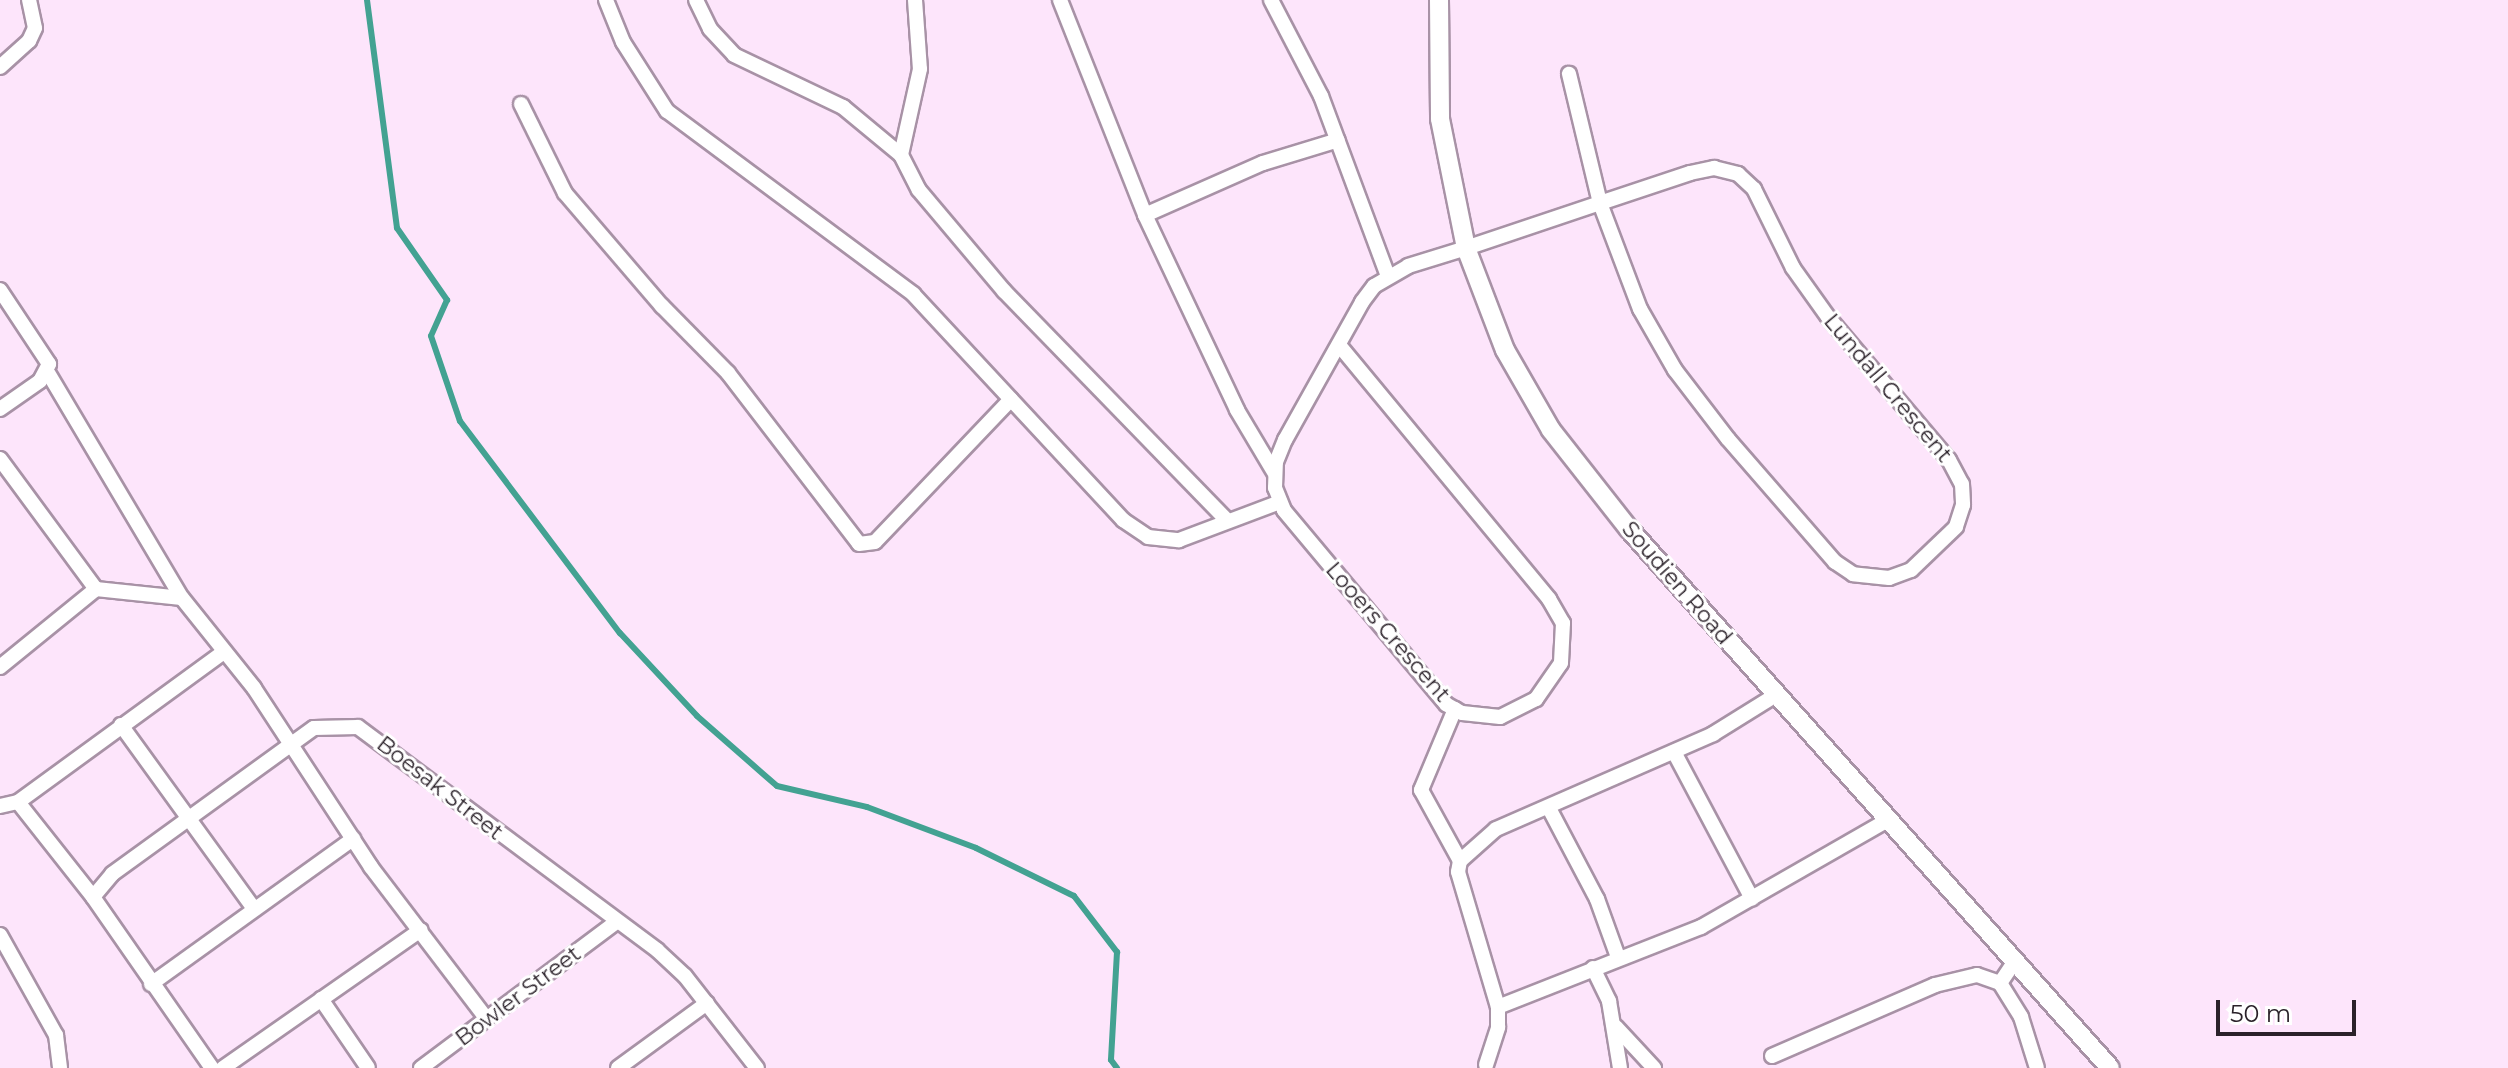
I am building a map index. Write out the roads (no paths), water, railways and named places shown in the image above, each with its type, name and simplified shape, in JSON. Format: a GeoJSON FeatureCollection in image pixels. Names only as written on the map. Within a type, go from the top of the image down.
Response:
{"type":"FeatureCollection","features":[{"type":"Feature","properties":{"kind":"street"},"geometry":{"type":"LineString","coordinates":[[0,67],[29,41],[35,28],[29,0]]}},
{"type":"Feature","properties":{"kind":"street"},"geometry":{"type":"LineString","coordinates":[[606,0],[623,42],[667,111],[913,294],[1123,520],[1148,537],[1179,540],[1226,519],[1280,502]]}},
{"type":"Feature","properties":{"kind":"street"},"geometry":{"type":"LineString","coordinates":[[696,0],[710,29],[734,55],[843,107],[901,155],[919,190],[1004,291],[1226,519]]}},
{"type":"Feature","properties":{"kind":"street"},"geometry":{"type":"LineString","coordinates":[[901,155],[920,69],[915,0]]}},
{"type":"Feature","properties":{"kind":"street"},"geometry":{"type":"LineString","coordinates":[[1060,0],[1145,215],[1237,410],[1274,472]]}},
{"type":"Feature","properties":{"kind":"street"},"geometry":{"type":"LineString","coordinates":[[1271,0],[1338,140],[1388,276]]}},
{"type":"Feature","properties":{"kind":"street","name":"Soudien Road"},"geometry":{"type":"LineString","coordinates":[[1439,0],[1440,119],[1466,248],[1505,350],[1551,430],[1587,480],[2110,1068]]}},
{"type":"Feature","properties":{"kind":"street"},"geometry":{"type":"LineString","coordinates":[[1569,74],[1600,203]]}},
{"type":"Feature","properties":{"kind":"street"},"geometry":{"type":"LineString","coordinates":[[521,104],[565,193],[662,306],[728,373],[859,544],[875,542],[1011,399]]}},
{"type":"Feature","properties":{"kind":"street"},"geometry":{"type":"LineString","coordinates":[[1145,215],[1263,163],[1338,140]]}},
{"type":"Feature","properties":{"kind":"street","name":"Lundall Crescent"},"geometry":{"type":"LineString","coordinates":[[1466,248],[1600,203],[1714,168],[1747,180],[1793,268],[1828,317],[1949,460],[1962,484],[1963,505],[1956,527],[1926,559],[1911,570],[1876,579],[1853,574],[1835,562],[1675,370],[1640,309],[1600,203]]}},
{"type":"Feature","properties":{"kind":"street"},"geometry":{"type":"LineString","coordinates":[[1274,472],[1285,440],[1362,302],[1388,276],[1466,248]]}},
{"type":"Feature","properties":{"kind":"street"},"geometry":{"type":"LineString","coordinates":[[0,290],[47,357],[47,371],[182,598],[292,743],[353,839],[487,1019]]}},
{"type":"Feature","properties":{"kind":"street","name":"Looers Crescent"},"geometry":{"type":"LineString","coordinates":[[1274,472],[1280,502],[1455,709],[1500,717],[1536,699],[1561,663],[1563,623],[1549,599],[1339,345]]}},
{"type":"Feature","properties":{"kind":"street"},"geometry":{"type":"LineString","coordinates":[[0,409],[47,371]]}},
{"type":"Feature","properties":{"kind":"street"},"geometry":{"type":"LineString","coordinates":[[0,459],[96,589]]}},
{"type":"Feature","properties":{"kind":"street"},"geometry":{"type":"LineString","coordinates":[[0,667],[96,589],[182,598]]}},
{"type":"Feature","properties":{"kind":"street"},"geometry":{"type":"LineString","coordinates":[[0,806],[18,802],[224,652]]}},
{"type":"Feature","properties":{"kind":"street"},"geometry":{"type":"LineString","coordinates":[[1486,1065],[1498,1027],[1498,1007],[1458,872],[1460,861],[1496,829],[1550,810],[1674,752],[1776,695]]}},
{"type":"Feature","properties":{"kind":"street"},"geometry":{"type":"LineString","coordinates":[[1455,709],[1421,790],[1460,861]]}},
{"type":"Feature","properties":{"kind":"street","name":"Boesak Street"},"geometry":{"type":"LineString","coordinates":[[93,897],[112,874],[292,743],[328,724],[358,727],[615,923],[657,950],[707,1003],[757,1068]]}},
{"type":"Feature","properties":{"kind":"street"},"geometry":{"type":"LineString","coordinates":[[121,725],[254,909]]}},
{"type":"Feature","properties":{"kind":"street"},"geometry":{"type":"LineString","coordinates":[[1674,752],[1752,899]]}},
{"type":"Feature","properties":{"kind":"street"},"geometry":{"type":"LineString","coordinates":[[18,802],[93,897],[212,1068]]}},
{"type":"Feature","properties":{"kind":"street"},"geometry":{"type":"LineString","coordinates":[[1550,810],[1597,899],[1618,957]]}},
{"type":"Feature","properties":{"kind":"street"},"geometry":{"type":"LineString","coordinates":[[1498,1007],[1618,957],[1654,949],[1752,899],[1888,820]]}},
{"type":"Feature","properties":{"kind":"street"},"geometry":{"type":"LineString","coordinates":[[151,984],[353,839]]}},
{"type":"Feature","properties":{"kind":"street","name":"Bowler Street"},"geometry":{"type":"LineString","coordinates":[[429,1066],[615,923]]}},
{"type":"Feature","properties":{"kind":"street"},"geometry":{"type":"LineString","coordinates":[[223,1068],[421,930]]}},
{"type":"Feature","properties":{"kind":"street"},"geometry":{"type":"LineString","coordinates":[[0,935],[56,1035],[60,1068]]}},
{"type":"Feature","properties":{"kind":"street"},"geometry":{"type":"LineString","coordinates":[[2000,983],[2015,961]]}},
{"type":"Feature","properties":{"kind":"street"},"geometry":{"type":"LineString","coordinates":[[1593,968],[1616,1027],[1620,1068]]}},
{"type":"Feature","properties":{"kind":"street"},"geometry":{"type":"LineString","coordinates":[[1772,1056],[1935,985],[1977,975],[2000,983],[2021,1017],[2037,1068]]}},
{"type":"Feature","properties":{"kind":"street"},"geometry":{"type":"LineString","coordinates":[[321,999],[368,1068]]}},
{"type":"Feature","properties":{"kind":"street"},"geometry":{"type":"LineString","coordinates":[[618,1068],[707,1003]]}},
{"type":"Feature","properties":{"kind":"street"},"geometry":{"type":"LineString","coordinates":[[1616,1027],[1654,1068]]}},
{"type":"Feature","properties":{"kind":"waterway"},"geometry":{"type":"LineString","coordinates":[[367,0],[397,228],[447,300],[431,336],[460,421],[620,633],[697,716],[777,786],[867,807],[976,848],[1074,896],[1117,952],[1111,1060],[1117,1068]]}}]}
